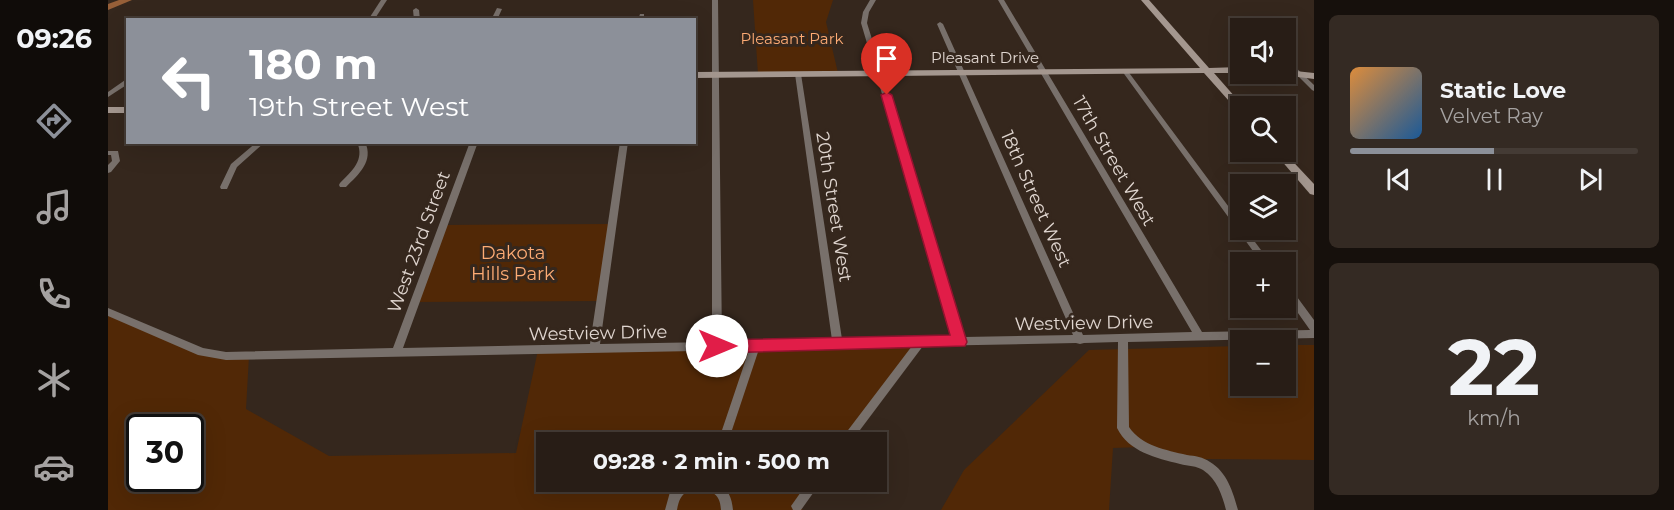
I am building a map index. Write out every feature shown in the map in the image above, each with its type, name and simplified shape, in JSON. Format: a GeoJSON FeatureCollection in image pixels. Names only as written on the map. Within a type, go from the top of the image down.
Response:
{"type":"FeatureCollection","features":[{"type":"Feature","properties":{"kind":"street"},"geometry":{"type":"LineString","coordinates":[[372,18],[384,0]]}},
{"type":"Feature","properties":{"kind":"street"},"geometry":{"type":"LineString","coordinates":[[716,0],[717,346]]}},
{"type":"Feature","properties":{"kind":"street"},"geometry":{"type":"LineString","coordinates":[[873,0],[866,12],[864,23],[960,342]]}},
{"type":"Feature","properties":{"kind":"street","name":"17th Street West"},"geometry":{"type":"LineString","coordinates":[[1001,0],[1200,337]]}},
{"type":"Feature","properties":{"kind":"street"},"geometry":{"type":"LineString","coordinates":[[1145,0],[1230,96]]}},
{"type":"Feature","properties":{"kind":"street"},"geometry":{"type":"LineString","coordinates":[[495,18],[499,9]]}},
{"type":"Feature","properties":{"kind":"street"},"geometry":{"type":"LineString","coordinates":[[416,10],[417,18]]}},
{"type":"Feature","properties":{"kind":"street","name":"18th Street West"},"geometry":{"type":"LineString","coordinates":[[940,24],[1080,340]]}},
{"type":"Feature","properties":{"kind":"street","name":"Pleasant Drive"},"geometry":{"type":"LineString","coordinates":[[696,75],[1230,70]]}},
{"type":"Feature","properties":{"kind":"street"},"geometry":{"type":"LineString","coordinates":[[1125,71],[1230,214]]}},
{"type":"Feature","properties":{"kind":"street","name":"20th Street West"},"geometry":{"type":"LineString","coordinates":[[798,74],[838,344]]}},
{"type":"Feature","properties":{"kind":"street"},"geometry":{"type":"LineString","coordinates":[[1298,74],[1314,76]]}},
{"type":"Feature","properties":{"kind":"street"},"geometry":{"type":"LineString","coordinates":[[1298,74],[1314,89]]}},
{"type":"Feature","properties":{"kind":"street"},"geometry":{"type":"LineString","coordinates":[[108,95],[126,82]]}},
{"type":"Feature","properties":{"kind":"street"},"geometry":{"type":"LineString","coordinates":[[108,110],[126,110]]}},
{"type":"Feature","properties":{"kind":"street"},"geometry":{"type":"LineString","coordinates":[[224,187],[234,166],[260,144]]}},
{"type":"Feature","properties":{"kind":"street"},"geometry":{"type":"LineString","coordinates":[[344,185],[364,160],[365,154],[362,144]]}},
{"type":"Feature","properties":{"kind":"street","name":"West 23rd Street"},"geometry":{"type":"LineString","coordinates":[[396,353],[473,144]]}},
{"type":"Feature","properties":{"kind":"street"},"geometry":{"type":"LineString","coordinates":[[594,349],[624,144]]}},
{"type":"Feature","properties":{"kind":"street"},"geometry":{"type":"LineString","coordinates":[[108,153],[115,153],[116,161],[108,170]]}},
{"type":"Feature","properties":{"kind":"street"},"geometry":{"type":"LineString","coordinates":[[1288,162],[1314,192]]}},
{"type":"Feature","properties":{"kind":"street"},"geometry":{"type":"LineString","coordinates":[[1249,240],[1258,252]]}},
{"type":"Feature","properties":{"kind":"street"},"geometry":{"type":"LineString","coordinates":[[1296,303],[1314,328]]}},
{"type":"Feature","properties":{"kind":"street","name":"Westview Drive"},"geometry":{"type":"LineString","coordinates":[[108,312],[202,352],[257,356],[1124,340],[1314,334]]}},
{"type":"Feature","properties":{"kind":"street"},"geometry":{"type":"LineString","coordinates":[[1124,340],[1123,428],[1126,436],[1141,447],[1204,464],[1213,470],[1227,489],[1232,510]]}},
{"type":"Feature","properties":{"kind":"street"},"geometry":{"type":"LineString","coordinates":[[853,432],[920,343]]}},
{"type":"Feature","properties":{"kind":"street"},"geometry":{"type":"LineString","coordinates":[[726,432],[755,347]]}},
{"type":"Feature","properties":{"kind":"street"},"geometry":{"type":"LineString","coordinates":[[671,510],[672,499],[677,492]]}},
{"type":"Feature","properties":{"kind":"street"},"geometry":{"type":"LineString","coordinates":[[722,492],[725,496],[727,510]]}},
{"type":"Feature","properties":{"kind":"street"},"geometry":{"type":"LineString","coordinates":[[797,506],[808,492]]}},
{"type":"Feature","properties":{"kind":"green space","name":"Pleasant Park"},"geometry":{"type":"Polygon","coordinates":[[[753,0],[833,0],[826,22],[838,73],[758,74],[753,0]]]}},
{"type":"Feature","properties":{"kind":"green space","name":"Dakota Hills Park"},"geometry":{"type":"Polygon","coordinates":[[[612,224],[602,301],[414,302],[443,225],[612,224]]]}},
{"type":"Feature","properties":{"kind":"green space"},"geometry":{"type":"Polygon","coordinates":[[[108,312],[202,352],[249,356],[246,409],[329,456],[516,453],[538,350],[920,343],[853,432],[536,432],[536,492],[807,492],[797,505],[803,510],[108,510],[108,312]]]}},
{"type":"Feature","properties":{"kind":"green space"},"geometry":{"type":"Polygon","coordinates":[[[1296,345],[1314,345],[1314,460],[1206,459],[1204,464],[1141,447],[1113,448],[1109,510],[941,510],[964,470],[1089,350],[1230,346],[1230,396],[1296,396],[1296,345]]]}},
{"type":"Feature","properties":{"kind":"waterway"},"geometry":{"type":"LineString","coordinates":[[108,7],[128,0]]}},
{"type":"Feature","properties":{"kind":"route"},"geometry":{"type":"LineString","coordinates":[[717,346],[960,342],[887,95]]}}]}
